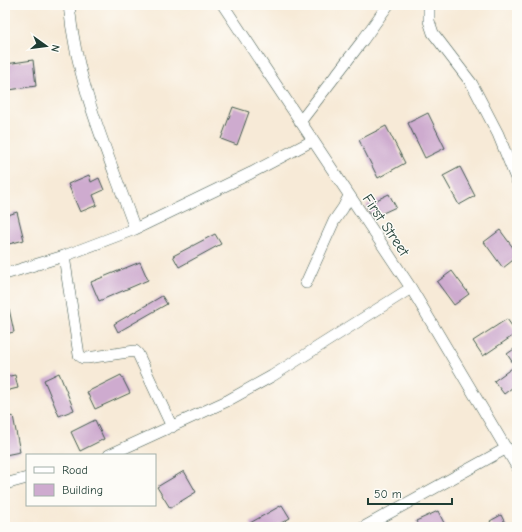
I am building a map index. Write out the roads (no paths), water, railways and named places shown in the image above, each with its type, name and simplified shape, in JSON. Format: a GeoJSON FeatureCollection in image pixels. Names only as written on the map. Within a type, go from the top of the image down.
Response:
{"type":"FeatureCollection","features":[{"type":"Feature","properties":{"kind":"street"},"geometry":{"type":"LineString","coordinates":[[69,5],[79,67],[86,94],[107,156],[135,229]]}},
{"type":"Feature","properties":{"kind":"street","name":"First Street"},"geometry":{"type":"LineString","coordinates":[[223,5],[411,288],[517,467]]}},
{"type":"Feature","properties":{"kind":"street"},"geometry":{"type":"LineString","coordinates":[[300,122],[359,46],[388,5]]}},
{"type":"Feature","properties":{"kind":"street"},"geometry":{"type":"LineString","coordinates":[[429,5],[428,21],[433,33],[472,84],[498,134],[517,181]]}},
{"type":"Feature","properties":{"kind":"street"},"geometry":{"type":"LineString","coordinates":[[5,274],[64,256],[135,229],[252,173],[312,141]]}},
{"type":"Feature","properties":{"kind":"street"},"geometry":{"type":"LineString","coordinates":[[306,283],[334,221],[349,196]]}},
{"type":"Feature","properties":{"kind":"street"},"geometry":{"type":"LineString","coordinates":[[64,256],[79,355],[83,358],[87,358],[135,351],[138,354],[172,427]]}},
{"type":"Feature","properties":{"kind":"street"},"geometry":{"type":"LineString","coordinates":[[111,454],[227,401],[272,376],[411,288]]}},
{"type":"Feature","properties":{"kind":"street"},"geometry":{"type":"LineString","coordinates":[[364,527],[507,448]]}},
{"type":"Feature","properties":{"kind":"street"},"geometry":{"type":"LineString","coordinates":[[5,484],[26,478]]}}]}
